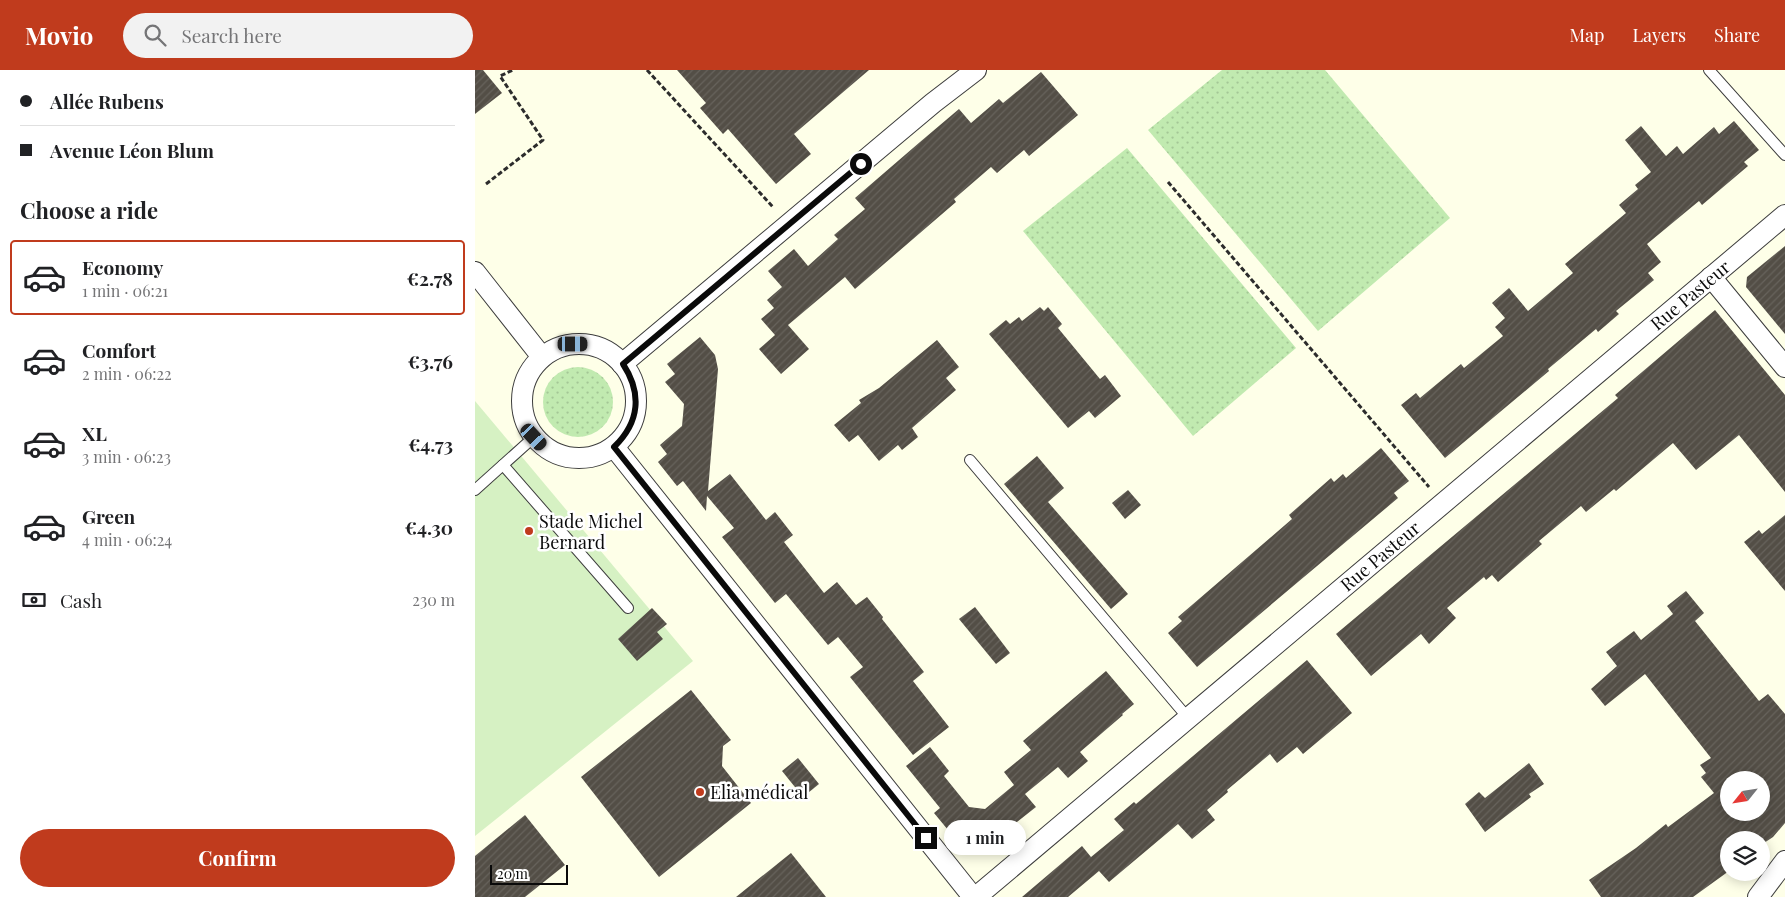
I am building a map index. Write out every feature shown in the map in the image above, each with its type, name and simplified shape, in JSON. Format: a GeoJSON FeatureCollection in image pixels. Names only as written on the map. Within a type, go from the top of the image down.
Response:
{"type":"FeatureCollection","features":[{"type":"Feature","properties":{"kind":"street"},"geometry":{"type":"LineString","coordinates":[[623,364],[933,103],[975,70]]}},
{"type":"Feature","properties":{"kind":"street","name":"Rue Pasteur"},"geometry":{"type":"LineString","coordinates":[[974,897],[1785,215]]}},
{"type":"Feature","properties":{"kind":"street"},"geometry":{"type":"LineString","coordinates":[[475,272],[542,357]]}},
{"type":"Feature","properties":{"kind":"street"},"geometry":{"type":"LineString","coordinates":[[1711,277],[1785,367]]}},
{"type":"Feature","properties":{"kind":"street"},"geometry":{"type":"LineString","coordinates":[[584,344],[605,350],[623,364],[633,384],[636,396],[635,407],[629,429],[614,447],[595,457],[572,458],[551,452],[534,437],[524,417],[522,395],[528,374],[542,357],[562,346],[584,344]]}},
{"type":"Feature","properties":{"kind":"street"},"geometry":{"type":"LineString","coordinates":[[614,447],[974,897]]}},
{"type":"Feature","properties":{"kind":"street"},"geometry":{"type":"LineString","coordinates":[[1758,897],[1785,861]]}},
{"type":"Feature","properties":{"kind":"lane"},"geometry":{"type":"LineString","coordinates":[[1709,70],[1785,155]]}},
{"type":"Feature","properties":{"kind":"lane"},"geometry":{"type":"LineString","coordinates":[[475,490],[534,437]]}},
{"type":"Feature","properties":{"kind":"lane"},"geometry":{"type":"LineString","coordinates":[[970,460],[1188,718]]}},
{"type":"Feature","properties":{"kind":"lane"},"geometry":{"type":"LineString","coordinates":[[503,465],[628,608]]}},
{"type":"Feature","properties":{"kind":"path"},"geometry":{"type":"LineString","coordinates":[[486,184],[543,140],[500,76],[513,70]]}},
{"type":"Feature","properties":{"kind":"path"},"geometry":{"type":"LineString","coordinates":[[647,70],[789,224]]}},
{"type":"Feature","properties":{"kind":"path"},"geometry":{"type":"LineString","coordinates":[[1168,182],[1443,503]]}},
{"type":"Feature","properties":{"kind":"green space"},"geometry":{"type":"Polygon","coordinates":[[[1222,70],[1325,70],[1450,218],[1318,331],[1148,130],[1222,70]]]}},
{"type":"Feature","properties":{"kind":"green space"},"geometry":{"type":"Polygon","coordinates":[[[1127,148],[1296,348],[1193,436],[1023,231],[1127,148]]]}},
{"type":"Feature","properties":{"kind":"green space"},"geometry":{"type":"Polygon","coordinates":[[[585,367],[598,373],[607,382],[611,388],[613,402],[611,416],[603,427],[592,435],[571,437],[564,435],[553,427],[545,416],[543,395],[545,388],[553,377],[564,369],[585,367]]]}},
{"type":"Feature","properties":{"kind":"green space","name":"Stade Michel Bernard"},"geometry":{"type":"Polygon","coordinates":[[[475,401],[693,661],[475,836],[475,401]]]}},
{"type":"Feature","properties":{"kind":"building"},"geometry":{"type":"Polygon","coordinates":[[[475,70],[483,70],[502,93],[475,114],[475,70]]]}},
{"type":"Feature","properties":{"kind":"building"},"geometry":{"type":"Polygon","coordinates":[[[677,70],[869,70],[794,134],[811,154],[776,184],[728,129],[723,134],[700,108],[706,103],[677,70]]]}},
{"type":"Feature","properties":{"kind":"building"},"geometry":{"type":"Polygon","coordinates":[[[1041,72],[1078,115],[1029,156],[1024,150],[997,173],[991,167],[954,199],[956,202],[855,289],[845,277],[788,325],[809,349],[781,374],[759,349],[775,335],[761,319],[774,308],[767,300],[782,287],[768,271],[794,249],[808,266],[838,239],[834,235],[865,209],[855,198],[959,109],[971,123],[999,99],[1003,103],[1041,72]]]}},
{"type":"Feature","properties":{"kind":"building"},"geometry":{"type":"Polygon","coordinates":[[[1734,121],[1759,150],[1744,162],[1748,166],[1702,205],[1699,201],[1647,244],[1661,262],[1648,273],[1654,280],[1616,311],[1619,314],[1598,332],[1596,329],[1445,458],[1401,405],[1416,393],[1420,398],[1461,364],[1464,368],[1503,336],[1495,327],[1505,318],[1492,303],[1509,288],[1528,311],[1573,273],[1565,264],[1626,213],[1619,205],[1638,189],[1635,185],[1651,172],[1625,140],[1641,126],[1666,156],[1677,146],[1683,154],[1714,127],[1719,134],[1734,121]]]}},
{"type":"Feature","properties":{"kind":"building"},"geometry":{"type":"Polygon","coordinates":[[[1785,246],[1785,334],[1746,287],[1747,277],[1785,246]]]}},
{"type":"Feature","properties":{"kind":"building"},"geometry":{"type":"Polygon","coordinates":[[[1040,307],[1044,311],[1048,307],[1062,324],[1058,328],[1100,379],[1105,375],[1121,396],[1095,418],[1089,411],[1068,428],[989,334],[1006,320],[1010,324],[1019,317],[1022,321],[1040,307]]]}},
{"type":"Feature","properties":{"kind":"building"},"geometry":{"type":"Polygon","coordinates":[[[1715,310],[1785,395],[1785,492],[1739,435],[1696,470],[1673,443],[1616,491],[1614,489],[1586,512],[1581,506],[1539,541],[1542,544],[1498,582],[1492,575],[1486,580],[1484,577],[1447,608],[1456,618],[1429,644],[1421,634],[1371,676],[1336,634],[1618,398],[1615,395],[1715,310]]]}},
{"type":"Feature","properties":{"kind":"building"},"geometry":{"type":"Polygon","coordinates":[[[700,337],[715,355],[718,369],[708,491],[730,474],[766,520],[775,512],[793,535],[784,542],[824,593],[837,582],[856,605],[867,597],[883,617],[882,619],[924,672],[913,681],[949,727],[913,755],[850,677],[863,667],[838,637],[828,645],[786,594],[775,603],[722,537],[734,528],[707,496],[706,511],[683,481],[677,486],[658,462],[667,454],[660,445],[682,426],[684,404],[665,382],[675,374],[667,364],[700,337]]]}},
{"type":"Feature","properties":{"kind":"building"},"geometry":{"type":"Polygon","coordinates":[[[937,340],[959,367],[946,378],[956,390],[912,428],[918,437],[902,450],[898,445],[879,461],[858,435],[849,442],[834,425],[861,403],[859,400],[879,388],[937,340]]]}},
{"type":"Feature","properties":{"kind":"building"},"geometry":{"type":"Polygon","coordinates":[[[1381,448],[1409,481],[1394,493],[1398,498],[1197,667],[1168,633],[1182,621],[1178,617],[1292,519],[1289,515],[1331,478],[1334,482],[1343,474],[1346,478],[1381,448]]]}},
{"type":"Feature","properties":{"kind":"building"},"geometry":{"type":"Polygon","coordinates":[[[1037,456],[1064,488],[1048,502],[1128,594],[1111,609],[1004,484],[1037,456]]]}},
{"type":"Feature","properties":{"kind":"building"},"geometry":{"type":"Polygon","coordinates":[[[1128,490],[1141,505],[1125,519],[1112,503],[1128,490]]]}},
{"type":"Feature","properties":{"kind":"building"},"geometry":{"type":"Polygon","coordinates":[[[1785,515],[1785,591],[1744,542],[1759,530],[1762,534],[1785,515]]]}},
{"type":"Feature","properties":{"kind":"building"},"geometry":{"type":"Polygon","coordinates":[[[1686,591],[1704,613],[1695,621],[1759,701],[1768,694],[1785,714],[1785,823],[1770,839],[1770,831],[1720,831],[1720,878],[1693,897],[1601,897],[1589,880],[1636,848],[1666,824],[1668,827],[1714,793],[1701,777],[1706,773],[1700,765],[1711,758],[1645,674],[1605,706],[1591,689],[1617,666],[1606,652],[1634,631],[1641,640],[1673,614],[1667,606],[1686,591]]]}},
{"type":"Feature","properties":{"kind":"building"},"geometry":{"type":"Polygon","coordinates":[[[975,607],[1010,653],[996,664],[959,619],[975,607]]]}},
{"type":"Feature","properties":{"kind":"building"},"geometry":{"type":"Polygon","coordinates":[[[652,608],[667,624],[657,632],[663,639],[637,661],[618,639],[652,608]]]}},
{"type":"Feature","properties":{"kind":"building"},"geometry":{"type":"Polygon","coordinates":[[[1307,660],[1352,713],[1303,754],[1297,747],[1277,763],[1270,754],[1227,790],[1228,792],[1207,810],[1215,820],[1192,839],[1178,824],[1109,882],[1099,871],[1068,897],[1022,897],[1082,846],[1091,857],[1124,830],[1114,819],[1134,802],[1136,804],[1307,660]]]}},
{"type":"Feature","properties":{"kind":"building"},"geometry":{"type":"Polygon","coordinates":[[[1106,671],[1134,704],[1080,752],[1088,761],[1068,778],[1058,767],[1025,794],[1036,807],[993,841],[984,830],[974,828],[964,827],[953,836],[934,813],[940,808],[906,766],[930,747],[949,771],[944,776],[969,807],[985,809],[1014,785],[1004,772],[1031,750],[1023,741],[1106,671]]]}},
{"type":"Feature","properties":{"kind":"building"},"geometry":{"type":"Polygon","coordinates":[[[691,690],[731,740],[723,746],[722,766],[751,803],[659,877],[581,777],[691,690]]]}},
{"type":"Feature","properties":{"kind":"building"},"geometry":{"type":"Polygon","coordinates":[[[798,758],[819,784],[803,797],[782,771],[798,758]]]}},
{"type":"Feature","properties":{"kind":"building"},"geometry":{"type":"Polygon","coordinates":[[[1529,763],[1544,784],[1529,794],[1531,797],[1485,832],[1465,804],[1479,792],[1485,798],[1529,763]]]}},
{"type":"Feature","properties":{"kind":"building"},"geometry":{"type":"Polygon","coordinates":[[[525,815],[565,865],[525,897],[475,897],[475,856],[525,815]]]}},
{"type":"Feature","properties":{"kind":"building"},"geometry":{"type":"Polygon","coordinates":[[[791,853],[826,897],[736,897],[791,853]]]}},
{"type":"Feature","properties":{"kind":"place","name":"Stade Michel Bernard"},"geometry":{"type":"Point","coordinates":[529,531]}},
{"type":"Feature","properties":{"kind":"place","name":"Elia médical"},"geometry":{"type":"Point","coordinates":[700,792]}},
{"type":"Feature","properties":{"kind":"route"},"geometry":{"type":"LineString","coordinates":[[861,164],[623,364],[633,384],[636,396],[635,407],[629,429],[614,447],[926,838]]}}]}
